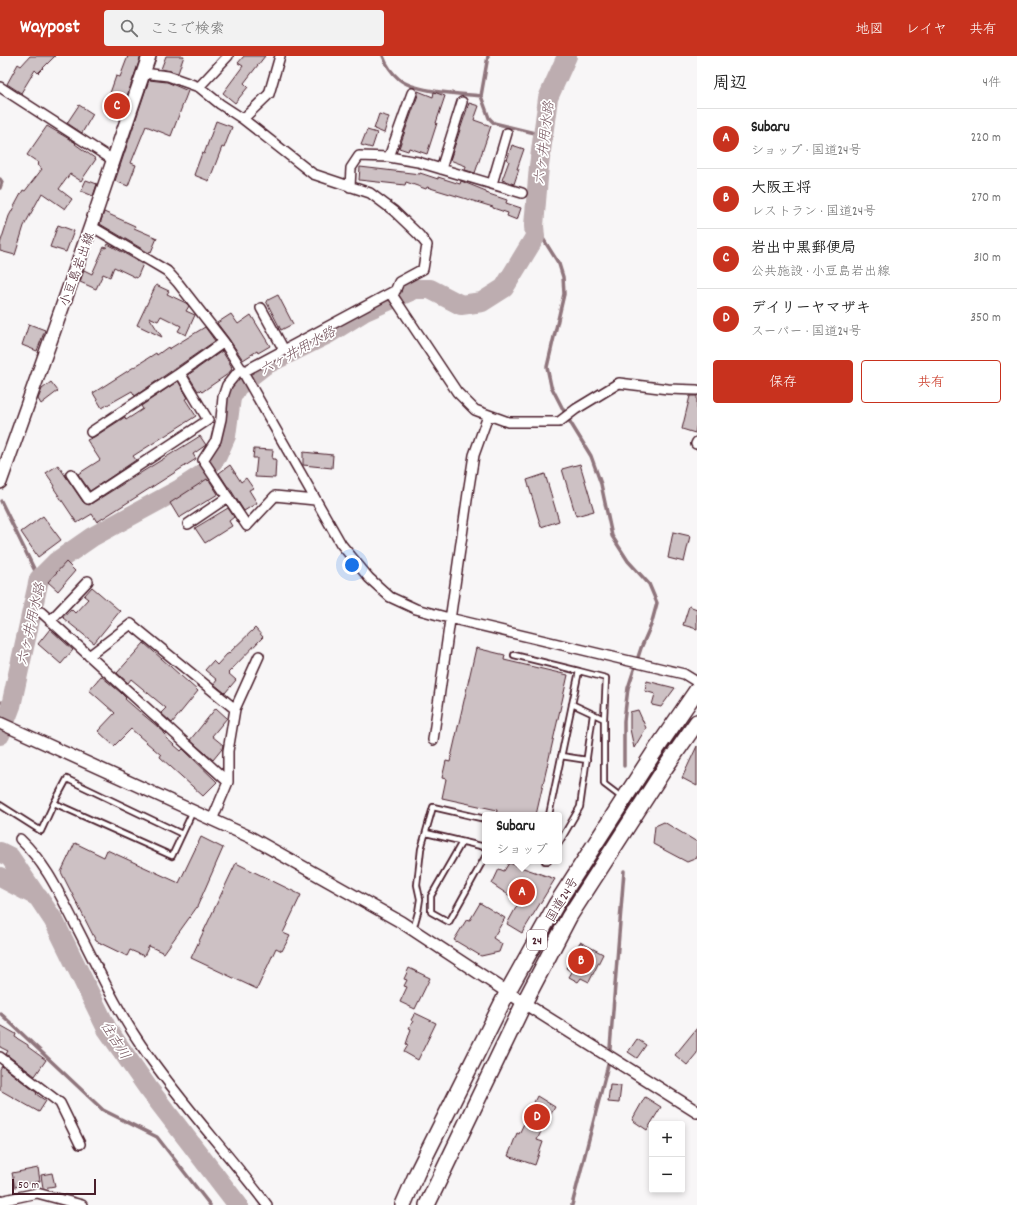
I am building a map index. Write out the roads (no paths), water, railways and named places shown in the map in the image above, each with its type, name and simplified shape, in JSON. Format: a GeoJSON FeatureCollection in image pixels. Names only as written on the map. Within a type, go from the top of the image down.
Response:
{"type":"FeatureCollection","features":[{"type":"Feature","properties":{"kind":"highway","name":"国道24号"},"geometry":{"type":"LineString","coordinates":[[403,1205],[417,1173],[508,991],[557,903],[697,690]]}},
{"type":"Feature","properties":{"kind":"highway","name":"国道24号"},"geometry":{"type":"LineString","coordinates":[[427,1205],[524,1003],[569,917],[665,768],[697,722]]}},
{"type":"Feature","properties":{"kind":"main road","name":"小豆島岩出線"},"geometry":{"type":"LineString","coordinates":[[0,482],[91,226],[112,160],[149,56]]}},
{"type":"Feature","properties":{"kind":"street"},"geometry":{"type":"LineString","coordinates":[[199,87],[228,56]]}},
{"type":"Feature","properties":{"kind":"street"},"geometry":{"type":"LineString","coordinates":[[244,119],[269,94],[280,56]]}},
{"type":"Feature","properties":{"kind":"street"},"geometry":{"type":"LineString","coordinates":[[143,73],[168,76],[199,87],[220,104],[244,119],[313,174],[370,193],[394,211],[419,235],[427,245],[423,269],[399,282],[393,296],[457,392],[475,410],[508,422],[559,422],[576,409],[619,382],[668,389],[697,390]]}},
{"type":"Feature","properties":{"kind":"street"},"geometry":{"type":"LineString","coordinates":[[0,87],[112,160]]}},
{"type":"Feature","properties":{"kind":"street"},"geometry":{"type":"LineString","coordinates":[[389,157],[412,93]]}},
{"type":"Feature","properties":{"kind":"street"},"geometry":{"type":"LineString","coordinates":[[441,169],[462,102]]}},
{"type":"Feature","properties":{"kind":"street"},"geometry":{"type":"LineString","coordinates":[[492,184],[507,133]]}},
{"type":"Feature","properties":{"kind":"street"},"geometry":{"type":"LineString","coordinates":[[350,187],[351,168],[359,156],[389,157],[418,162],[522,193]]}},
{"type":"Feature","properties":{"kind":"street"},"geometry":{"type":"LineString","coordinates":[[91,226],[167,271],[178,283],[224,342],[245,374],[341,544],[369,578],[390,597],[416,609],[642,663],[684,674],[697,682]]}},
{"type":"Feature","properties":{"kind":"street"},"geometry":{"type":"LineString","coordinates":[[315,500],[275,496],[247,526],[203,460],[216,440],[221,419],[223,397],[227,384],[284,350],[396,290]]}},
{"type":"Feature","properties":{"kind":"street"},"geometry":{"type":"LineString","coordinates":[[261,308],[284,350]]}},
{"type":"Feature","properties":{"kind":"street"},"geometry":{"type":"LineString","coordinates":[[91,432],[224,342]]}},
{"type":"Feature","properties":{"kind":"street"},"geometry":{"type":"LineString","coordinates":[[71,474],[88,499],[208,420],[180,373]]}},
{"type":"Feature","properties":{"kind":"street"},"geometry":{"type":"LineString","coordinates":[[433,740],[449,618],[474,455],[488,416]]}},
{"type":"Feature","properties":{"kind":"street"},"geometry":{"type":"LineString","coordinates":[[188,524],[228,497]]}},
{"type":"Feature","properties":{"kind":"street"},"geometry":{"type":"LineString","coordinates":[[50,621],[88,581]]}},
{"type":"Feature","properties":{"kind":"street"},"geometry":{"type":"LineString","coordinates":[[41,612],[228,782]]}},
{"type":"Feature","properties":{"kind":"street"},"geometry":{"type":"LineString","coordinates":[[89,656],[131,624],[235,709]]}},
{"type":"Feature","properties":{"kind":"street"},"geometry":{"type":"LineString","coordinates":[[212,820],[228,782],[228,751],[235,709],[259,656]]}},
{"type":"Feature","properties":{"kind":"street"},"geometry":{"type":"LineString","coordinates":[[4,724],[250,837],[413,930],[508,991],[524,1003],[697,1112]]}},
{"type":"Feature","properties":{"kind":"street"},"geometry":{"type":"LineString","coordinates":[[20,839],[34,853],[52,879],[114,1000],[141,1045],[267,1205]]}},
{"type":"Feature","properties":{"kind":"street"},"geometry":{"type":"LineString","coordinates":[[0,1057],[60,1103],[80,1144]]}},
{"type":"Feature","properties":{"kind":"street"},"geometry":{"type":"LineString","coordinates":[[0,1201],[37,1193],[82,1205]]}},
{"type":"Feature","properties":{"kind":"lane"},"geometry":{"type":"LineString","coordinates":[[514,655],[606,678],[604,719],[604,784],[624,799]]}},
{"type":"Feature","properties":{"kind":"lane"},"geometry":{"type":"LineString","coordinates":[[550,812],[579,671]]}},
{"type":"Feature","properties":{"kind":"lane"},"geometry":{"type":"LineString","coordinates":[[572,704],[604,719]]}},
{"type":"Feature","properties":{"kind":"lane"},"geometry":{"type":"LineString","coordinates":[[562,834],[580,807],[593,714]]}},
{"type":"Feature","properties":{"kind":"lane"},"geometry":{"type":"LineString","coordinates":[[561,756],[587,760]]}},
{"type":"Feature","properties":{"kind":"lane"},"geometry":{"type":"LineString","coordinates":[[0,805],[41,831],[67,779],[182,834]]}},
{"type":"Feature","properties":{"kind":"lane"},"geometry":{"type":"LineString","coordinates":[[54,803],[172,856],[193,811]]}},
{"type":"Feature","properties":{"kind":"lane"},"geometry":{"type":"LineString","coordinates":[[413,930],[420,899],[417,885],[421,849],[433,807],[482,818]]}},
{"type":"Feature","properties":{"kind":"lane"},"geometry":{"type":"LineString","coordinates":[[426,834],[482,846]]}},
{"type":"Feature","properties":{"kind":"lane"},"geometry":{"type":"LineString","coordinates":[[462,842],[431,896],[431,912],[449,922],[482,862]]}},
{"type":"Feature","properties":{"kind":"waterway"},"geometry":{"type":"LineString","coordinates":[[383,56],[394,74],[399,79],[415,87],[438,92],[481,96]]}},
{"type":"Feature","properties":{"kind":"waterway"},"geometry":{"type":"LineString","coordinates":[[488,56],[481,96],[489,118],[494,123],[543,135]]}},
{"type":"Feature","properties":{"kind":"waterway","name":"六ヶ井用水路"},"geometry":{"type":"LineString","coordinates":[[0,735],[11,706],[39,579],[56,562],[92,537],[180,489],[203,474],[217,456],[226,436],[231,398],[237,387],[265,365],[328,334],[365,311],[415,289],[430,289],[461,305],[482,302],[504,288],[535,237],[534,226],[539,166],[548,98],[567,56]]}},
{"type":"Feature","properties":{"kind":"waterway"},"geometry":{"type":"LineString","coordinates":[[0,179],[2,182],[0,188]]}},
{"type":"Feature","properties":{"kind":"waterway"},"geometry":{"type":"LineString","coordinates":[[535,237],[542,237],[559,264],[563,277],[564,294],[547,367],[551,386],[567,417],[591,456],[601,484],[612,536],[628,561],[649,584],[657,603],[651,625],[641,648],[628,688],[624,721],[624,766]]}},
{"type":"Feature","properties":{"kind":"waterway"},"geometry":{"type":"LineString","coordinates":[[1,501],[39,579]]}},
{"type":"Feature","properties":{"kind":"waterway"},"geometry":{"type":"LineString","coordinates":[[0,702],[11,706]]}},
{"type":"Feature","properties":{"kind":"waterway","name":"六ヶ井用水路"},"geometry":{"type":"LineString","coordinates":[[0,852],[10,857],[35,894]]}},
{"type":"Feature","properties":{"kind":"waterway"},"geometry":{"type":"LineString","coordinates":[[572,1205],[609,1061],[624,871]]}},
{"type":"Feature","properties":{"kind":"waterway","name":"住吉川"},"geometry":{"type":"LineString","coordinates":[[0,877],[38,897],[54,921],[107,1029],[148,1088],[238,1205]]}},
{"type":"Feature","properties":{"kind":"waterway"},"geometry":{"type":"LineString","coordinates":[[0,1013],[103,1110],[157,1137],[210,1205]]}},
{"type":"Feature","properties":{"kind":"place","name":"岩出中黒郵便局"},"geometry":{"type":"Point","coordinates":[117,106]}},
{"type":"Feature","properties":{"kind":"place","name":"Subaru"},"geometry":{"type":"Point","coordinates":[522,892]}},
{"type":"Feature","properties":{"kind":"place","name":"大阪王将"},"geometry":{"type":"Point","coordinates":[581,961]}},
{"type":"Feature","properties":{"kind":"place","name":"デイリーヤマザキ"},"geometry":{"type":"Point","coordinates":[537,1117]}}]}
